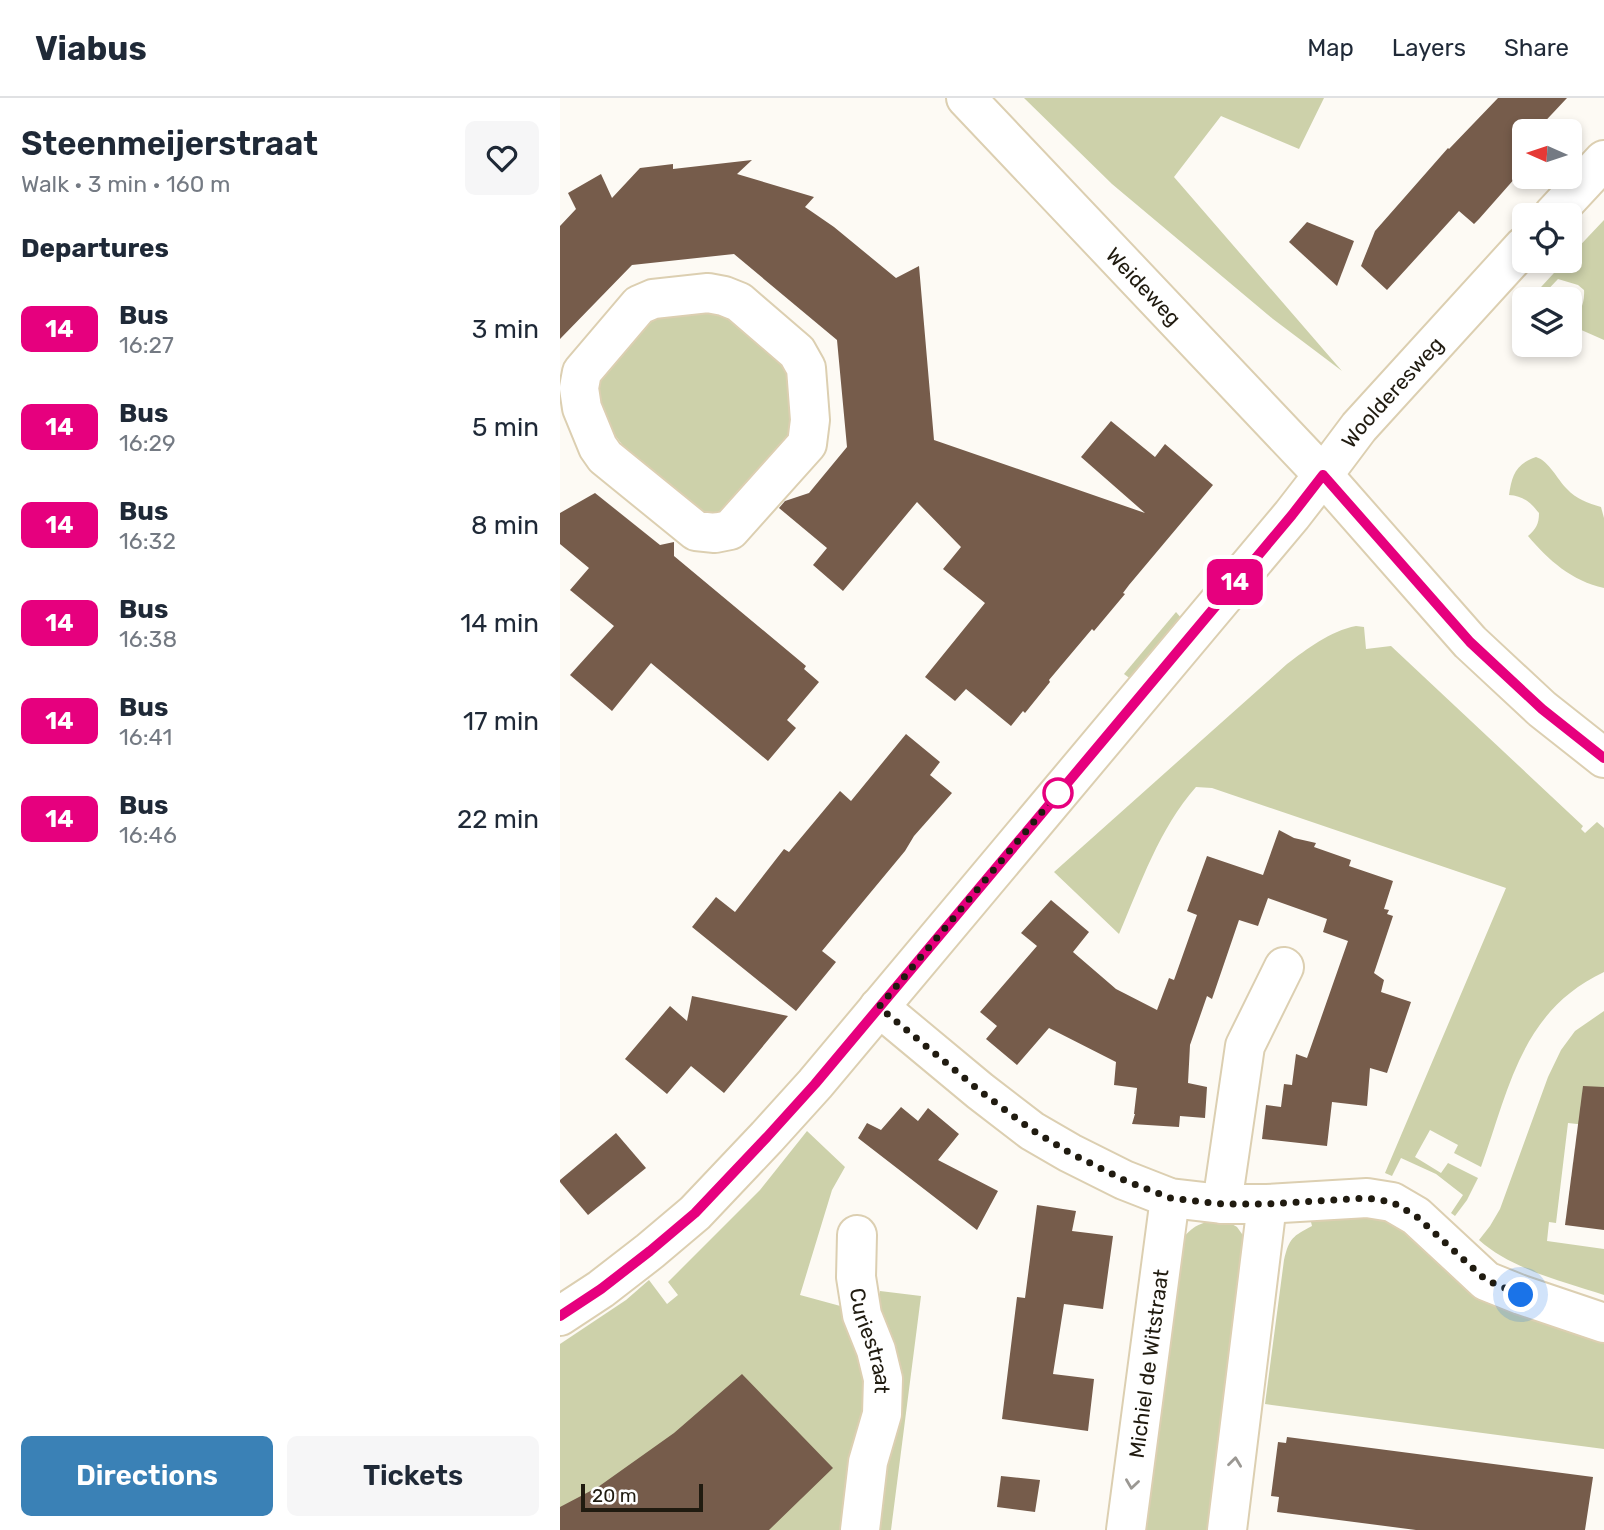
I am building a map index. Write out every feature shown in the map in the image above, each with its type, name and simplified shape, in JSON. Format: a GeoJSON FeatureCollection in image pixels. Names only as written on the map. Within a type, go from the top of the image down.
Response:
{"type":"FeatureCollection","features":[{"type":"Feature","properties":{"kind":"street","name":"Weideweg"},"geometry":{"type":"LineString","coordinates":[[966,98],[1323,475],[1470,642],[1542,709],[1604,758]]}},
{"type":"Feature","properties":{"kind":"street"},"geometry":{"type":"LineString","coordinates":[[1564,203],[1604,160]]}},
{"type":"Feature","properties":{"kind":"street","name":"Woolderesweg"},"geometry":{"type":"LineString","coordinates":[[560,1316],[601,1289],[695,1213],[815,1084],[1292,515],[1359,427],[1512,259]]}},
{"type":"Feature","properties":{"kind":"street"},"geometry":{"type":"LineString","coordinates":[[708,293],[739,302],[797,352],[806,368],[810,432],[807,444],[730,530],[715,533],[696,531],[605,457],[571,414],[582,372],[639,305],[653,299],[708,293]]}},
{"type":"Feature","properties":{"kind":"street"},"geometry":{"type":"LineString","coordinates":[[1222,1204],[1245,1046],[1284,967]]}},
{"type":"Feature","properties":{"kind":"street"},"geometry":{"type":"LineString","coordinates":[[879,1007],[980,1091],[1032,1130],[1070,1153],[1145,1189],[1170,1198],[1222,1204],[1367,1198],[1392,1202],[1416,1216],[1486,1280],[1604,1324]]}},
{"type":"Feature","properties":{"kind":"street","name":"Michiel de Witstraat"},"geometry":{"type":"LineString","coordinates":[[1126,1530],[1170,1198]]}},
{"type":"Feature","properties":{"kind":"street"},"geometry":{"type":"LineString","coordinates":[[1227,1530],[1267,1204]]}},
{"type":"Feature","properties":{"kind":"street","name":"Curiestraat"},"geometry":{"type":"LineString","coordinates":[[858,1235],[856,1277],[862,1315],[876,1350],[883,1379],[882,1414],[868,1462],[860,1530]]}},
{"type":"Feature","properties":{"kind":"green space"},"geometry":{"type":"Polygon","coordinates":[[[1024,98],[1324,98],[1299,149],[1221,116],[1174,177],[1342,371],[1273,319],[1112,184],[1024,98]]]}},
{"type":"Feature","properties":{"kind":"green space"},"geometry":{"type":"Polygon","coordinates":[[[1604,220],[1604,340],[1582,330],[1582,287],[1558,279],[1550,287],[1541,287],[1554,273],[1582,273],[1582,243],[1604,220]]]}},
{"type":"Feature","properties":{"kind":"green space"},"geometry":{"type":"Polygon","coordinates":[[[678,310],[722,310],[787,369],[792,396],[791,436],[718,515],[705,515],[630,455],[599,407],[598,380],[652,320],[678,310]]]}},
{"type":"Feature","properties":{"kind":"green space"},"geometry":{"type":"Polygon","coordinates":[[[1536,457],[1549,466],[1574,495],[1601,507],[1604,518],[1604,588],[1571,575],[1528,536],[1536,526],[1539,513],[1526,500],[1509,495],[1519,467],[1536,457]]]}},
{"type":"Feature","properties":{"kind":"green space"},"geometry":{"type":"Polygon","coordinates":[[[1176,612],[1182,619],[1132,680],[1124,674],[1176,612]]]}},
{"type":"Feature","properties":{"kind":"green space"},"geometry":{"type":"Polygon","coordinates":[[[1356,626],[1364,627],[1366,649],[1391,646],[1583,826],[1581,829],[1585,833],[1597,822],[1604,828],[1604,972],[1576,988],[1554,1008],[1536,1030],[1510,1081],[1481,1167],[1454,1153],[1458,1145],[1430,1130],[1415,1157],[1441,1173],[1448,1163],[1478,1178],[1455,1216],[1451,1213],[1463,1195],[1436,1174],[1401,1158],[1392,1176],[1385,1173],[1506,888],[1212,788],[1196,787],[1161,839],[1119,934],[1054,872],[1287,664],[1328,636],[1356,626]]]}},
{"type":"Feature","properties":{"kind":"green space"},"geometry":{"type":"Polygon","coordinates":[[[1604,1011],[1604,1127],[1568,1123],[1556,1223],[1549,1222],[1547,1241],[1604,1249],[1604,1295],[1522,1267],[1479,1240],[1500,1209],[1548,1077],[1561,1050],[1575,1031],[1604,1011]]]}},
{"type":"Feature","properties":{"kind":"green space"},"geometry":{"type":"Polygon","coordinates":[[[807,1131],[845,1167],[832,1190],[800,1295],[877,1316],[880,1291],[921,1296],[891,1530],[560,1530],[560,1344],[626,1300],[649,1280],[667,1304],[678,1295],[668,1282],[760,1190],[807,1131]]]}},
{"type":"Feature","properties":{"kind":"green space"},"geometry":{"type":"Polygon","coordinates":[[[1368,1215],[1407,1232],[1604,1340],[1604,1449],[1265,1404],[1284,1260],[1290,1242],[1296,1235],[1312,1226],[1310,1218],[1368,1215]]]}},
{"type":"Feature","properties":{"kind":"green space"},"geometry":{"type":"Polygon","coordinates":[[[1225,1220],[1237,1227],[1247,1241],[1212,1530],[1141,1530],[1182,1239],[1191,1229],[1201,1224],[1225,1220]]]}},
{"type":"Feature","properties":{"kind":"building"},"geometry":{"type":"Polygon","coordinates":[[[1498,98],[1567,98],[1547,119],[1512,119],[1512,182],[1474,224],[1459,211],[1387,290],[1361,266],[1375,231],[1498,98]]]}},
{"type":"Feature","properties":{"kind":"building"},"geometry":{"type":"Polygon","coordinates":[[[752,160],[737,174],[814,197],[805,207],[896,278],[919,266],[934,440],[1145,513],[1081,457],[1111,421],[1155,457],[1165,444],[1213,485],[1094,631],[1092,629],[1025,713],[1023,711],[1011,726],[966,689],[955,701],[925,677],[985,603],[943,569],[961,547],[917,502],[843,591],[813,565],[827,548],[779,508],[785,501],[809,493],[847,447],[837,340],[734,254],[632,265],[560,339],[560,226],[576,209],[568,193],[601,174],[612,198],[640,168],[673,164],[673,169],[752,160]]]}},
{"type":"Feature","properties":{"kind":"building"},"geometry":{"type":"Polygon","coordinates":[[[1307,222],[1354,241],[1337,286],[1289,242],[1307,222]]]}},
{"type":"Feature","properties":{"kind":"building"},"geometry":{"type":"Polygon","coordinates":[[[595,493],[660,545],[674,542],[674,556],[806,666],[804,669],[819,682],[787,720],[796,728],[768,761],[651,663],[612,711],[570,675],[614,626],[570,590],[589,568],[560,544],[560,513],[595,493]]]}},
{"type":"Feature","properties":{"kind":"building"},"geometry":{"type":"Polygon","coordinates":[[[906,734],[940,762],[930,775],[952,793],[822,951],[836,962],[796,1011],[692,927],[716,897],[735,912],[784,849],[789,852],[840,791],[851,801],[906,734]]]}},
{"type":"Feature","properties":{"kind":"building"},"geometry":{"type":"Polygon","coordinates":[[[1279,830],[1294,838],[1316,843],[1314,847],[1351,860],[1349,866],[1393,881],[1384,909],[1389,910],[1387,914],[1393,916],[1374,973],[1384,980],[1381,992],[1411,1002],[1387,1073],[1370,1068],[1367,1106],[1332,1102],[1327,1146],[1262,1139],[1266,1105],[1281,1107],[1284,1084],[1292,1085],[1296,1054],[1307,1058],[1348,941],[1323,932],[1327,919],[1268,898],[1258,926],[1239,920],[1212,999],[1207,996],[1190,1045],[1188,1083],[1207,1087],[1205,1118],[1180,1116],[1179,1127],[1132,1124],[1137,1088],[1114,1085],[1116,1062],[1049,1028],[1017,1065],[986,1039],[997,1026],[980,1012],[1037,946],[1021,933],[1051,900],[1089,932],[1073,952],[1116,989],[1157,1010],[1169,978],[1174,980],[1197,915],[1187,911],[1207,856],[1263,875],[1279,830]]]}},
{"type":"Feature","properties":{"kind":"building"},"geometry":{"type":"Polygon","coordinates":[[[692,996],[788,1016],[724,1093],[691,1066],[667,1094],[625,1059],[670,1006],[687,1021],[692,996]]]}},
{"type":"Feature","properties":{"kind":"building"},"geometry":{"type":"Polygon","coordinates":[[[1583,1086],[1604,1087],[1604,1230],[1565,1225],[1583,1086]]]}},
{"type":"Feature","properties":{"kind":"building"},"geometry":{"type":"Polygon","coordinates":[[[901,1107],[918,1121],[928,1108],[959,1134],[938,1160],[998,1191],[977,1230],[858,1138],[867,1123],[881,1130],[901,1107]]]}},
{"type":"Feature","properties":{"kind":"building"},"geometry":{"type":"Polygon","coordinates":[[[616,1133],[646,1168],[588,1215],[560,1180],[616,1133]]]}},
{"type":"Feature","properties":{"kind":"building"},"geometry":{"type":"Polygon","coordinates":[[[1037,1205],[1076,1211],[1072,1231],[1113,1236],[1103,1309],[1064,1304],[1053,1374],[1094,1379],[1088,1431],[1002,1419],[1017,1297],[1025,1298],[1037,1205]]]}},
{"type":"Feature","properties":{"kind":"building"},"geometry":{"type":"Polygon","coordinates":[[[742,1374],[833,1468],[769,1530],[560,1530],[560,1507],[598,1487],[674,1433],[742,1374]]]}},
{"type":"Feature","properties":{"kind":"building"},"geometry":{"type":"Polygon","coordinates":[[[1287,1437],[1593,1477],[1585,1530],[1416,1530],[1277,1512],[1279,1497],[1271,1496],[1278,1442],[1286,1443],[1287,1437]]]}},
{"type":"Feature","properties":{"kind":"building"},"geometry":{"type":"Polygon","coordinates":[[[1001,1476],[1040,1480],[1035,1512],[997,1507],[1001,1476]]]}},
{"type":"Feature","properties":{"kind":"bus line","name":"14"},"geometry":{"type":"LineString","coordinates":[[560,1316],[601,1289],[695,1213],[767,1137],[815,1084],[1323,475],[1470,642],[1542,709],[1604,758]]}},
{"type":"Feature","properties":{"kind":"route"},"geometry":{"type":"LineString","coordinates":[[1058,793],[879,1007],[980,1091],[1032,1130],[1124,1180],[1170,1198],[1222,1204],[1367,1198],[1392,1202],[1416,1216],[1486,1280],[1521,1295]]}}]}
